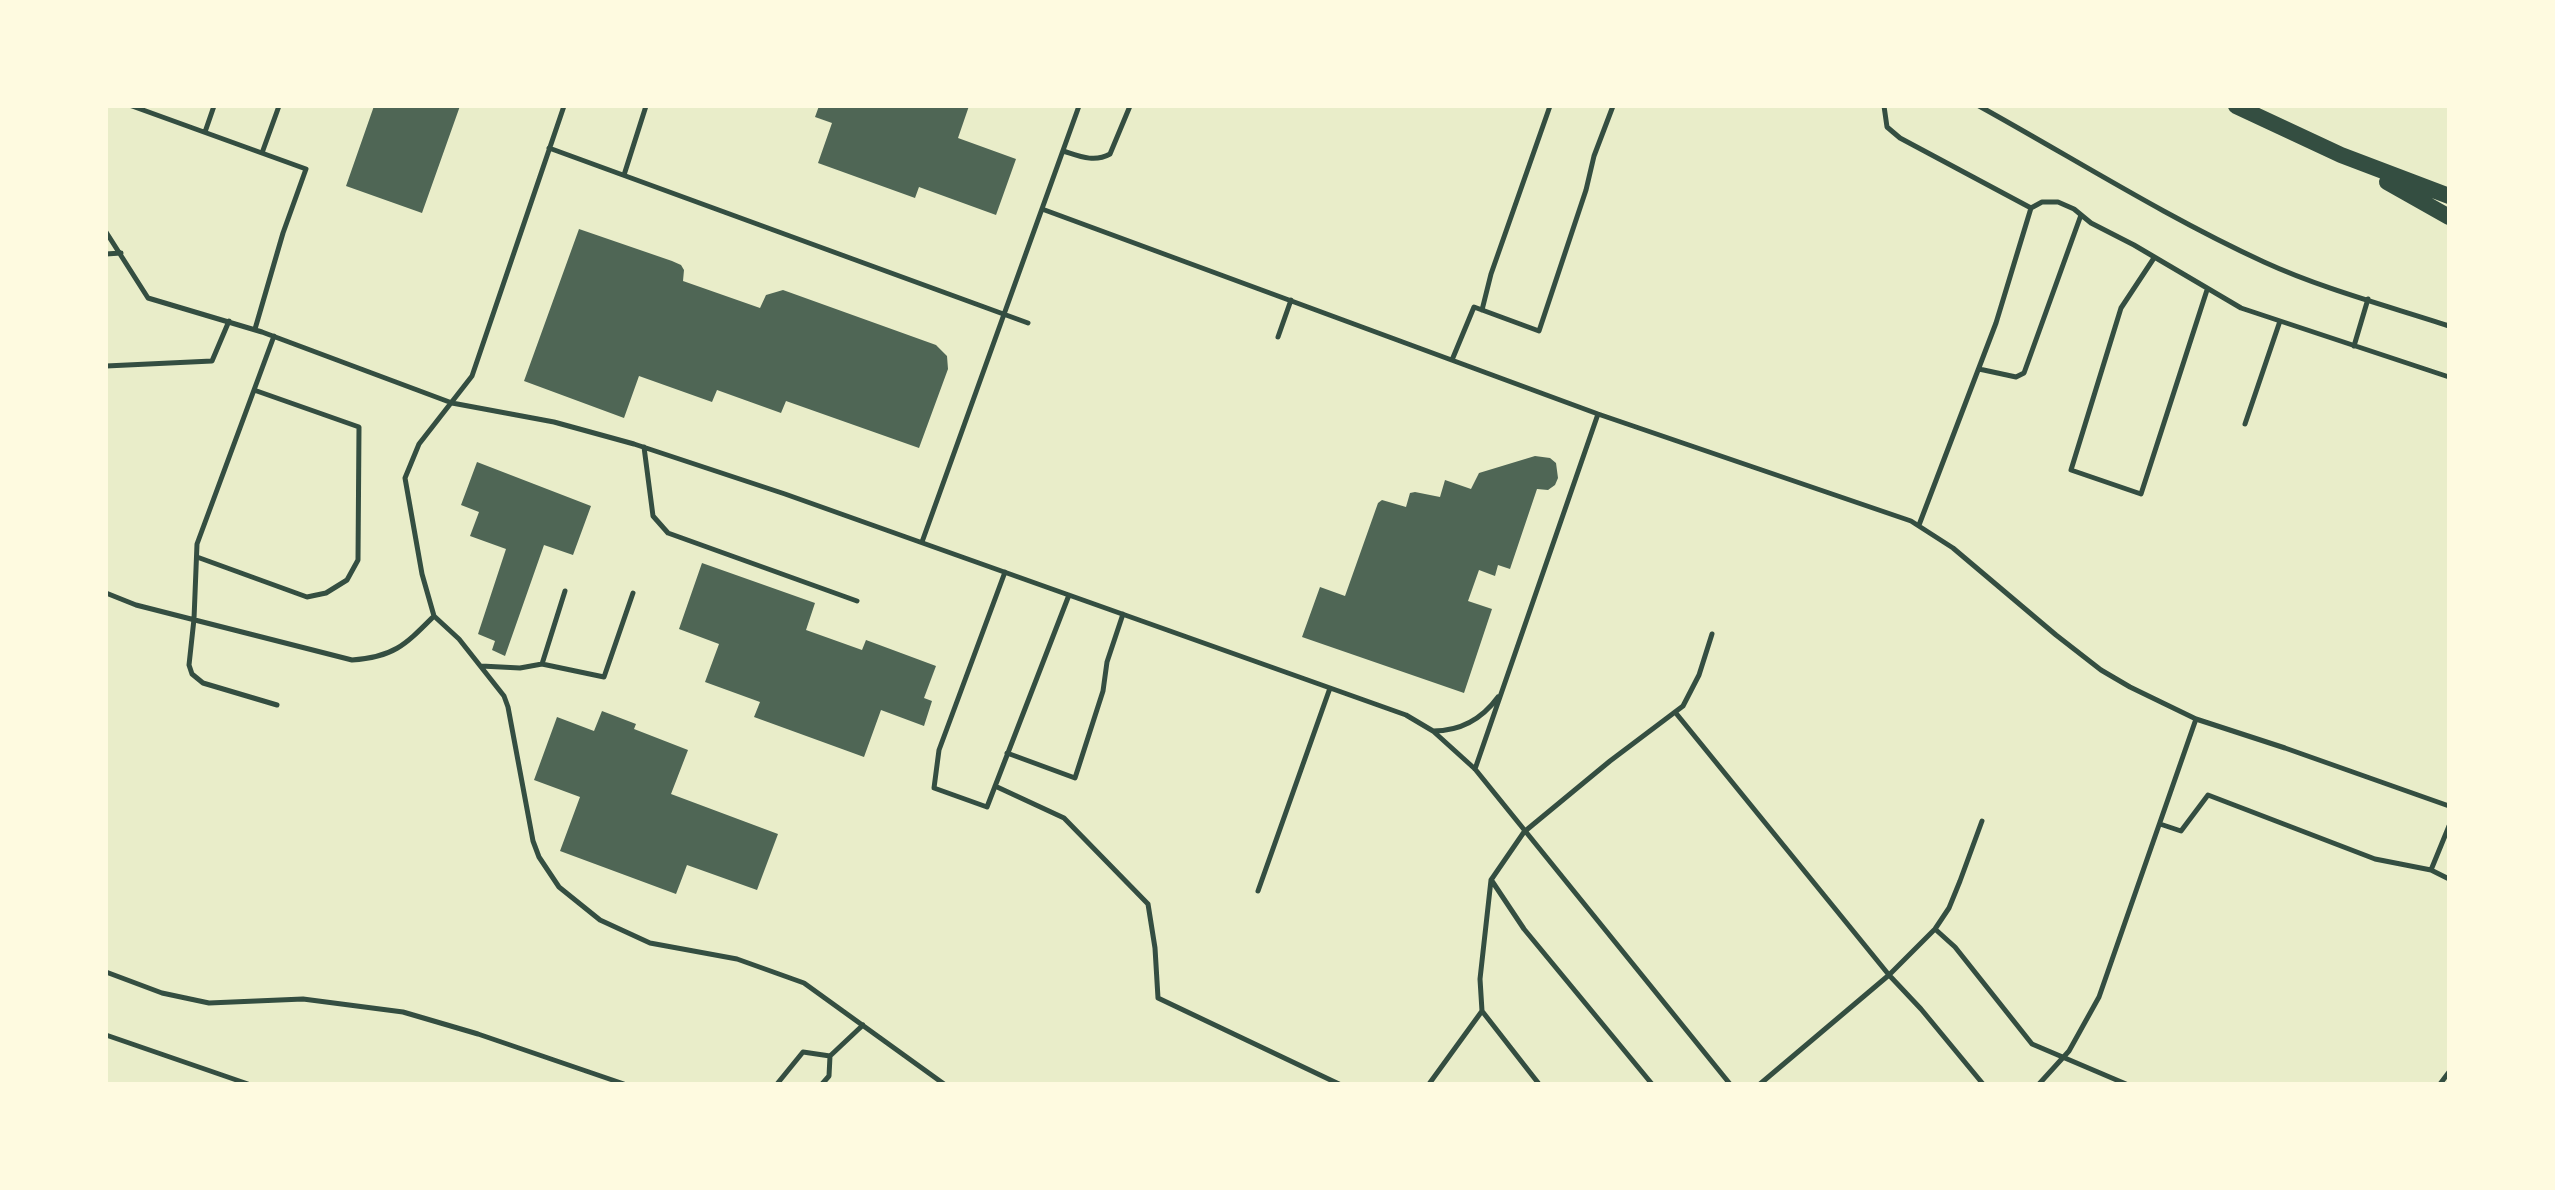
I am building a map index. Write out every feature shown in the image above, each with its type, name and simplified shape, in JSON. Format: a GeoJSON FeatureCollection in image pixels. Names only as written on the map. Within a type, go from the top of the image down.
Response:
{"type":"FeatureCollection","features":[{"type":"Feature","properties":{"kind":"highway"},"geometry":{"type":"LineString","coordinates":[[2236,106],[2341,155],[2449,196]]}},
{"type":"Feature","properties":{"kind":"highway"},"geometry":{"type":"LineString","coordinates":[[2341,155],[2449,217]]}},
{"type":"Feature","properties":{"kind":"lane"},"geometry":{"type":"LineString","coordinates":[[132,106],[306,169],[283,233],[255,329]]}},
{"type":"Feature","properties":{"kind":"lane"},"geometry":{"type":"LineString","coordinates":[[205,132],[214,106]]}},
{"type":"Feature","properties":{"kind":"lane"},"geometry":{"type":"LineString","coordinates":[[262,153],[279,106]]}},
{"type":"Feature","properties":{"kind":"lane"},"geometry":{"type":"LineString","coordinates":[[564,106],[472,376],[419,444],[405,478],[422,574],[434,616],[459,639],[504,696],[533,841],[539,857],[559,887],[600,920],[626,934],[650,943],[737,959],[804,983],[944,1084]]}},
{"type":"Feature","properties":{"kind":"lane"},"geometry":{"type":"LineString","coordinates":[[624,175],[646,106]]}},
{"type":"Feature","properties":{"kind":"lane"},"geometry":{"type":"LineString","coordinates":[[922,542],[1079,106]]}},
{"type":"Feature","properties":{"kind":"lane"},"geometry":{"type":"LineString","coordinates":[[1063,151],[1088,159],[1110,154],[1130,106]]}},
{"type":"Feature","properties":{"kind":"lane"},"geometry":{"type":"LineString","coordinates":[[1482,310],[1491,274],[1550,106]]}},
{"type":"Feature","properties":{"kind":"lane"},"geometry":{"type":"LineString","coordinates":[[1452,360],[1474,307],[1539,331],[1594,156],[1613,106]]}},
{"type":"Feature","properties":{"kind":"lane"},"geometry":{"type":"LineString","coordinates":[[1884,106],[1887,127],[1900,138],[2031,208]]}},
{"type":"Feature","properties":{"kind":"lane"},"geometry":{"type":"LineString","coordinates":[[1979,106],[2227,244],[2290,273],[2449,326]]}},
{"type":"Feature","properties":{"kind":"lane"},"geometry":{"type":"LineString","coordinates":[[549,148],[1028,323]]}},
{"type":"Feature","properties":{"kind":"lane"},"geometry":{"type":"LineString","coordinates":[[1919,525],[1996,323],[2031,208],[2042,202],[2058,202],[2241,308],[2449,377]]}},
{"type":"Feature","properties":{"kind":"lane"},"geometry":{"type":"LineString","coordinates":[[1042,209],[1598,414],[1919,525],[1953,548],[2101,670],[2130,687],[2196,719],[2449,806]]}},
{"type":"Feature","properties":{"kind":"lane"},"geometry":{"type":"LineString","coordinates":[[1979,369],[2016,377],[2024,373],[2081,215]]}},
{"type":"Feature","properties":{"kind":"lane"},"geometry":{"type":"LineString","coordinates":[[106,232],[148,298],[255,329],[452,403],[554,422],[644,447],[922,542],[1406,715],[1433,731],[1475,769],[1730,1084]]}},
{"type":"Feature","properties":{"kind":"lane"},"geometry":{"type":"LineString","coordinates":[[106,254],[121,253]]}},
{"type":"Feature","properties":{"kind":"lane"},"geometry":{"type":"LineString","coordinates":[[2154,258],[2121,308],[2071,470],[2141,494],[2207,290]]}},
{"type":"Feature","properties":{"kind":"lane"},"geometry":{"type":"LineString","coordinates":[[2354,346],[2368,299]]}},
{"type":"Feature","properties":{"kind":"lane"},"geometry":{"type":"LineString","coordinates":[[1278,337],[1291,300]]}},
{"type":"Feature","properties":{"kind":"lane"},"geometry":{"type":"LineString","coordinates":[[106,366],[212,361],[229,321]]}},
{"type":"Feature","properties":{"kind":"lane"},"geometry":{"type":"LineString","coordinates":[[2245,424],[2280,321]]}},
{"type":"Feature","properties":{"kind":"lane"},"geometry":{"type":"LineString","coordinates":[[274,336],[197,544],[189,665],[192,674],[203,683],[277,705]]}},
{"type":"Feature","properties":{"kind":"lane"},"geometry":{"type":"LineString","coordinates":[[197,557],[307,597],[326,593],[347,580],[358,560],[359,427],[254,390]]}},
{"type":"Feature","properties":{"kind":"lane"},"geometry":{"type":"LineString","coordinates":[[1475,769],[1598,414]]}},
{"type":"Feature","properties":{"kind":"lane"},"geometry":{"type":"LineString","coordinates":[[644,447],[653,516],[668,533],[857,601]]}},
{"type":"Feature","properties":{"kind":"lane"},"geometry":{"type":"LineString","coordinates":[[1005,572],[939,750],[934,788],[987,807],[1069,595]]}},
{"type":"Feature","properties":{"kind":"lane"},"geometry":{"type":"LineString","coordinates":[[542,664],[565,591]]}},
{"type":"Feature","properties":{"kind":"lane"},"geometry":{"type":"LineString","coordinates":[[106,593],[136,605],[352,660],[380,658],[408,642],[434,616]]}},
{"type":"Feature","properties":{"kind":"lane"},"geometry":{"type":"LineString","coordinates":[[480,666],[520,668],[542,664],[604,677],[633,593]]}},
{"type":"Feature","properties":{"kind":"lane"},"geometry":{"type":"LineString","coordinates":[[1007,753],[1075,778],[1103,691],[1107,662],[1123,614]]}},
{"type":"Feature","properties":{"kind":"lane"},"geometry":{"type":"LineString","coordinates":[[1539,1084],[1482,1011],[1480,979],[1491,880],[1524,832],[1683,706],[1699,675],[1712,634]]}},
{"type":"Feature","properties":{"kind":"lane"},"geometry":{"type":"LineString","coordinates":[[1258,891],[1330,688]]}},
{"type":"Feature","properties":{"kind":"lane"},"geometry":{"type":"LineString","coordinates":[[1433,731],[1463,726],[1492,705],[1502,689]]}},
{"type":"Feature","properties":{"kind":"lane"},"geometry":{"type":"LineString","coordinates":[[1675,712],[1889,975],[1983,1084]]}},
{"type":"Feature","properties":{"kind":"lane"},"geometry":{"type":"LineString","coordinates":[[2039,1084],[2063,1058],[2085,1026],[2099,997],[2196,719]]}},
{"type":"Feature","properties":{"kind":"lane"},"geometry":{"type":"LineString","coordinates":[[995,786],[1064,818],[1148,904],[1158,998],[1339,1084]]}},
{"type":"Feature","properties":{"kind":"lane"},"geometry":{"type":"LineString","coordinates":[[2160,824],[2181,831],[2208,795],[2375,859],[2431,870],[2449,879]]}},
{"type":"Feature","properties":{"kind":"lane"},"geometry":{"type":"LineString","coordinates":[[1760,1084],[1889,975],[1935,929],[1949,908],[1982,821]]}},
{"type":"Feature","properties":{"kind":"lane"},"geometry":{"type":"LineString","coordinates":[[2431,870],[2449,826]]}},
{"type":"Feature","properties":{"kind":"lane"},"geometry":{"type":"LineString","coordinates":[[1491,880],[1524,929],[1652,1084]]}},
{"type":"Feature","properties":{"kind":"lane"},"geometry":{"type":"LineString","coordinates":[[1935,929],[1955,947],[2032,1044],[2126,1084]]}},
{"type":"Feature","properties":{"kind":"lane"},"geometry":{"type":"LineString","coordinates":[[106,972],[162,993],[209,1003],[303,999],[403,1012],[624,1084]]}},
{"type":"Feature","properties":{"kind":"lane"},"geometry":{"type":"LineString","coordinates":[[1429,1084],[1482,1011]]}},
{"type":"Feature","properties":{"kind":"lane"},"geometry":{"type":"LineString","coordinates":[[822,1084],[829,1076],[830,1056],[863,1025]]}},
{"type":"Feature","properties":{"kind":"lane"},"geometry":{"type":"LineString","coordinates":[[106,1035],[248,1084]]}},
{"type":"Feature","properties":{"kind":"lane"},"geometry":{"type":"LineString","coordinates":[[777,1084],[803,1052],[830,1056]]}},
{"type":"Feature","properties":{"kind":"lane"},"geometry":{"type":"LineString","coordinates":[[2440,1084],[2449,1072]]}},
{"type":"Feature","properties":{"kind":"building"},"geometry":{"type":"Polygon","coordinates":[[[374,106],[460,106],[422,213],[346,186],[374,106]]]}},
{"type":"Feature","properties":{"kind":"building"},"geometry":{"type":"Polygon","coordinates":[[[819,106],[969,106],[958,138],[1016,159],[996,215],[919,187],[915,198],[818,163],[832,123],[815,117],[819,106]]]}},
{"type":"Feature","properties":{"kind":"building"},"geometry":{"type":"Polygon","coordinates":[[[579,229],[672,261],[684,270],[683,281],[760,308],[766,295],[783,290],[936,345],[947,356],[948,369],[919,448],[786,401],[781,413],[717,390],[712,402],[639,376],[624,418],[524,381],[579,229]]]}},
{"type":"Feature","properties":{"kind":"building"},"geometry":{"type":"Polygon","coordinates":[[[1535,456],[1550,458],[1556,463],[1558,478],[1548,490],[1537,489],[1510,569],[1498,565],[1495,576],[1479,570],[1468,601],[1492,609],[1464,693],[1302,637],[1320,587],[1345,596],[1378,503],[1382,500],[1406,507],[1410,493],[1415,492],[1440,497],[1445,480],[1471,489],[1479,473],[1535,456]]]}},
{"type":"Feature","properties":{"kind":"building"},"geometry":{"type":"Polygon","coordinates":[[[477,462],[591,506],[573,555],[544,545],[505,656],[492,650],[495,641],[478,634],[506,549],[470,536],[479,512],[461,505],[477,462]]]}},
{"type":"Feature","properties":{"kind":"building"},"geometry":{"type":"Polygon","coordinates":[[[702,563],[815,603],[806,630],[862,650],[866,640],[936,666],[924,698],[932,701],[924,726],[881,710],[864,757],[754,717],[760,702],[705,682],[719,644],[679,629],[702,563]]]}},
{"type":"Feature","properties":{"kind":"building"},"geometry":{"type":"Polygon","coordinates":[[[602,711],[636,724],[634,729],[688,750],[671,794],[778,834],[757,890],[687,865],[676,894],[560,851],[580,797],[534,780],[557,717],[594,731],[602,711]]]}}]}
